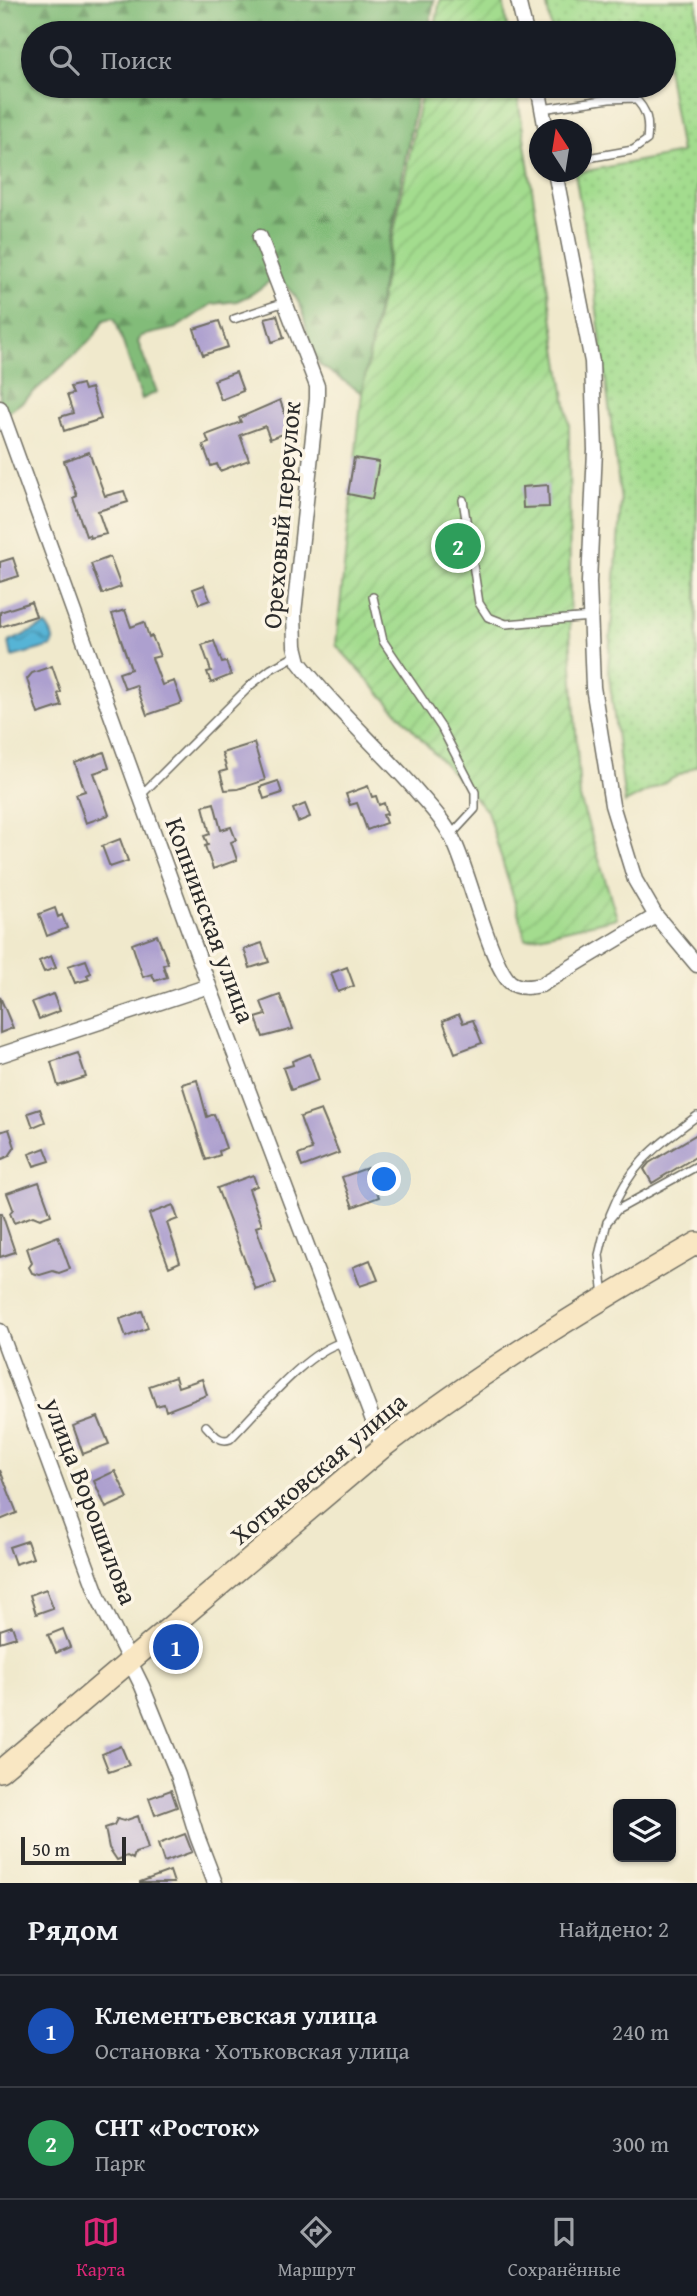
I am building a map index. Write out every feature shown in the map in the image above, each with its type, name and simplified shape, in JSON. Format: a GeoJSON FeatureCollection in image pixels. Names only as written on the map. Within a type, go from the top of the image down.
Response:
{"type":"FeatureCollection","features":[{"type":"Feature","properties":{"kind":"main road","name":"Хотьковская улица"},"geometry":{"type":"LineString","coordinates":[[0,1772],[383,1447],[439,1404],[604,1297],[697,1243]]}},
{"type":"Feature","properties":{"kind":"street"},"geometry":{"type":"LineString","coordinates":[[518,0],[523,21]]}},
{"type":"Feature","properties":{"kind":"street"},"geometry":{"type":"LineString","coordinates":[[540,98],[544,119]]}},
{"type":"Feature","properties":{"kind":"street"},"geometry":{"type":"LineString","coordinates":[[557,182],[592,362],[595,450],[589,582],[593,687],[612,805],[635,880],[656,916],[697,965]]}},
{"type":"Feature","properties":{"kind":"street","name":"Ореховый переулок"},"geometry":{"type":"LineString","coordinates":[[261,237],[317,386],[294,613],[299,662],[429,805],[451,835],[463,861],[501,970],[510,982],[528,987],[541,985],[656,916]]}},
{"type":"Feature","properties":{"kind":"street","name":"Копнинская улица"},"geometry":{"type":"LineString","coordinates":[[0,408],[209,986],[383,1447]]}},
{"type":"Feature","properties":{"kind":"street"},"geometry":{"type":"LineString","coordinates":[[0,1055],[209,986]]}},
{"type":"Feature","properties":{"kind":"street","name":"улица Ворошилова"},"geometry":{"type":"LineString","coordinates":[[0,1331],[99,1599],[130,1662],[178,1775],[215,1883]]}},
{"type":"Feature","properties":{"kind":"lane"},"geometry":{"type":"LineString","coordinates":[[542,109],[634,98],[642,105],[649,122],[647,141],[633,150],[592,157]]}},
{"type":"Feature","properties":{"kind":"lane"},"geometry":{"type":"LineString","coordinates":[[234,319],[286,302]]}},
{"type":"Feature","properties":{"kind":"lane"},"geometry":{"type":"LineString","coordinates":[[463,500],[479,603],[488,617],[506,624],[591,617]]}},
{"type":"Feature","properties":{"kind":"lane"},"geometry":{"type":"LineString","coordinates":[[373,597],[383,641],[440,727],[475,792],[475,809],[451,835]]}},
{"type":"Feature","properties":{"kind":"lane"},"geometry":{"type":"LineString","coordinates":[[140,797],[252,684],[271,669],[297,655]]}},
{"type":"Feature","properties":{"kind":"lane"},"geometry":{"type":"LineString","coordinates":[[604,1297],[599,1255],[607,1222],[620,1191],[634,1168],[657,1146],[697,1116]]}},
{"type":"Feature","properties":{"kind":"lane"},"geometry":{"type":"LineString","coordinates":[[607,1222],[617,1210],[697,1166]]}},
{"type":"Feature","properties":{"kind":"lane"},"geometry":{"type":"LineString","coordinates":[[206,1426],[218,1438],[225,1441],[230,1439],[316,1354],[330,1345],[344,1341]]}},
{"type":"Feature","properties":{"kind":"green space"},"geometry":{"type":"Polygon","coordinates":[[[0,0],[434,0],[430,21],[21,21],[21,98],[417,98],[362,393],[320,365],[311,351],[302,309],[295,296],[286,286],[270,281],[237,301],[212,304],[176,328],[141,336],[138,342],[157,392],[142,399],[115,319],[112,318],[104,320],[93,338],[25,400],[0,418],[0,0]]]}},
{"type":"Feature","properties":{"kind":"green space"},"geometry":{"type":"Polygon","coordinates":[[[440,0],[503,0],[506,21],[436,21],[440,0]]]}},
{"type":"Feature","properties":{"kind":"green space"},"geometry":{"type":"Polygon","coordinates":[[[546,0],[697,0],[697,766],[625,803],[608,668],[621,502],[593,279],[577,182],[592,182],[592,170],[681,153],[672,98],[676,98],[676,21],[550,21],[546,0]]]}},
{"type":"Feature","properties":{"kind":"green space"},"geometry":{"type":"Polygon","coordinates":[[[421,98],[518,98],[569,424],[570,632],[580,798],[617,918],[526,939],[487,811],[336,645],[362,393],[421,98]]]}},
{"type":"Feature","properties":{"kind":"water"},"geometry":{"type":"Polygon","coordinates":[[[45,625],[52,635],[52,646],[12,657],[9,642],[45,625]]]}},
{"type":"Feature","properties":{"kind":"building"},"geometry":{"type":"Polygon","coordinates":[[[277,315],[284,338],[272,342],[265,318],[277,315]]]}},
{"type":"Feature","properties":{"kind":"building"},"geometry":{"type":"Polygon","coordinates":[[[219,321],[228,347],[203,355],[194,329],[219,321]]]}},
{"type":"Feature","properties":{"kind":"building"},"geometry":{"type":"Polygon","coordinates":[[[236,372],[243,391],[221,400],[214,380],[236,372]]]}},
{"type":"Feature","properties":{"kind":"building"},"geometry":{"type":"Polygon","coordinates":[[[82,384],[84,390],[91,388],[101,419],[64,431],[60,417],[73,413],[67,395],[73,394],[70,387],[82,384]]]}},
{"type":"Feature","properties":{"kind":"building"},"geometry":{"type":"Polygon","coordinates":[[[280,400],[291,431],[270,439],[265,426],[240,435],[249,460],[220,471],[217,464],[211,466],[203,445],[209,443],[206,435],[241,422],[239,418],[280,400]]]}},
{"type":"Feature","properties":{"kind":"building"},"geometry":{"type":"Polygon","coordinates":[[[89,452],[105,496],[124,491],[128,502],[98,511],[106,534],[90,538],[89,535],[86,536],[73,498],[77,496],[64,461],[89,452]]]}},
{"type":"Feature","properties":{"kind":"building"},"geometry":{"type":"Polygon","coordinates":[[[354,458],[379,462],[372,499],[348,494],[354,458]]]}},
{"type":"Feature","properties":{"kind":"building"},"geometry":{"type":"Polygon","coordinates":[[[548,485],[549,507],[523,508],[522,487],[548,485]]]}},
{"type":"Feature","properties":{"kind":"building"},"geometry":{"type":"Polygon","coordinates":[[[110,557],[121,587],[102,594],[91,564],[110,557]]]}},
{"type":"Feature","properties":{"kind":"building"},"geometry":{"type":"Polygon","coordinates":[[[13,558],[19,576],[0,582],[0,562],[13,558]]]}},
{"type":"Feature","properties":{"kind":"building"},"geometry":{"type":"Polygon","coordinates":[[[204,585],[210,600],[199,604],[193,589],[204,585]]]}},
{"type":"Feature","properties":{"kind":"building"},"geometry":{"type":"Polygon","coordinates":[[[31,602],[36,616],[0,627],[0,612],[31,602]]]}},
{"type":"Feature","properties":{"kind":"building"},"geometry":{"type":"Polygon","coordinates":[[[125,610],[131,627],[144,622],[160,656],[152,658],[162,685],[174,681],[182,703],[147,715],[136,685],[125,689],[119,673],[131,669],[112,614],[125,610]]]}},
{"type":"Feature","properties":{"kind":"building"},"geometry":{"type":"Polygon","coordinates":[[[214,641],[222,663],[226,662],[231,675],[211,683],[207,672],[211,671],[202,645],[214,641]]]}},
{"type":"Feature","properties":{"kind":"building"},"geometry":{"type":"Polygon","coordinates":[[[52,666],[61,692],[58,694],[62,706],[38,714],[27,679],[32,673],[52,666]]]}},
{"type":"Feature","properties":{"kind":"building"},"geometry":{"type":"Polygon","coordinates":[[[254,743],[265,780],[238,789],[225,790],[220,772],[227,770],[222,753],[254,743]]]}},
{"type":"Feature","properties":{"kind":"building"},"geometry":{"type":"Polygon","coordinates":[[[104,752],[109,768],[94,773],[109,815],[86,823],[76,794],[85,791],[75,763],[104,752]]]}},
{"type":"Feature","properties":{"kind":"building"},"geometry":{"type":"Polygon","coordinates":[[[278,781],[282,793],[264,799],[260,787],[278,781]]]}},
{"type":"Feature","properties":{"kind":"building"},"geometry":{"type":"Polygon","coordinates":[[[368,786],[379,805],[384,803],[387,814],[383,815],[386,823],[367,830],[357,803],[350,805],[346,794],[368,786]]]}},
{"type":"Feature","properties":{"kind":"building"},"geometry":{"type":"Polygon","coordinates":[[[214,803],[221,830],[231,827],[236,840],[231,842],[237,860],[213,869],[205,846],[208,845],[204,836],[210,834],[203,806],[214,803]]]}},
{"type":"Feature","properties":{"kind":"building"},"geometry":{"type":"Polygon","coordinates":[[[305,804],[310,817],[298,822],[293,809],[305,804]]]}},
{"type":"Feature","properties":{"kind":"building"},"geometry":{"type":"Polygon","coordinates":[[[120,839],[128,861],[110,867],[102,846],[120,839]]]}},
{"type":"Feature","properties":{"kind":"building"},"geometry":{"type":"Polygon","coordinates":[[[55,908],[58,917],[62,915],[67,928],[47,936],[39,914],[55,908]]]}},
{"type":"Feature","properties":{"kind":"building"},"geometry":{"type":"Polygon","coordinates":[[[157,935],[168,963],[163,965],[167,977],[155,981],[152,974],[143,977],[132,944],[157,935]]]}},
{"type":"Feature","properties":{"kind":"building"},"geometry":{"type":"Polygon","coordinates":[[[262,943],[269,962],[250,968],[244,949],[262,943]]]}},
{"type":"Feature","properties":{"kind":"building"},"geometry":{"type":"Polygon","coordinates":[[[51,956],[56,968],[44,972],[39,961],[51,956]]]}},
{"type":"Feature","properties":{"kind":"building"},"geometry":{"type":"Polygon","coordinates":[[[86,960],[91,973],[87,975],[89,979],[75,983],[68,966],[86,960]]]}},
{"type":"Feature","properties":{"kind":"building"},"geometry":{"type":"Polygon","coordinates":[[[347,967],[354,986],[338,992],[331,973],[347,967]]]}},
{"type":"Feature","properties":{"kind":"building"},"geometry":{"type":"Polygon","coordinates":[[[53,994],[60,1011],[39,1019],[32,1002],[53,994]]]}},
{"type":"Feature","properties":{"kind":"building"},"geometry":{"type":"Polygon","coordinates":[[[280,995],[293,1029],[263,1037],[256,1018],[266,1015],[261,1002],[280,995]]]}},
{"type":"Feature","properties":{"kind":"building"},"geometry":{"type":"Polygon","coordinates":[[[0,997],[13,1028],[0,1033],[0,997]]]}},
{"type":"Feature","properties":{"kind":"building"},"geometry":{"type":"Polygon","coordinates":[[[459,1014],[463,1023],[473,1020],[482,1043],[455,1053],[443,1021],[459,1014]]]}},
{"type":"Feature","properties":{"kind":"building"},"geometry":{"type":"Polygon","coordinates":[[[78,1053],[86,1077],[58,1086],[51,1062],[78,1053]]]}},
{"type":"Feature","properties":{"kind":"building"},"geometry":{"type":"Polygon","coordinates":[[[310,1054],[319,1080],[291,1090],[283,1068],[310,1054]]]}},
{"type":"Feature","properties":{"kind":"building"},"geometry":{"type":"Polygon","coordinates":[[[197,1080],[207,1117],[214,1114],[226,1148],[219,1151],[220,1155],[206,1160],[182,1084],[197,1080]]]}},
{"type":"Feature","properties":{"kind":"building"},"geometry":{"type":"Polygon","coordinates":[[[40,1109],[45,1122],[33,1127],[28,1113],[40,1109]]]}},
{"type":"Feature","properties":{"kind":"building"},"geometry":{"type":"Polygon","coordinates":[[[321,1110],[339,1153],[302,1167],[298,1155],[312,1150],[300,1117],[321,1110]]]}},
{"type":"Feature","properties":{"kind":"building"},"geometry":{"type":"Polygon","coordinates":[[[9,1129],[15,1147],[9,1156],[0,1160],[0,1132],[9,1129]]]}},
{"type":"Feature","properties":{"kind":"building"},"geometry":{"type":"Polygon","coordinates":[[[697,1134],[697,1156],[652,1183],[644,1169],[649,1163],[697,1134]]]}},
{"type":"Feature","properties":{"kind":"building"},"geometry":{"type":"Polygon","coordinates":[[[45,1148],[50,1161],[34,1166],[29,1154],[45,1148]]]}},
{"type":"Feature","properties":{"kind":"building"},"geometry":{"type":"Polygon","coordinates":[[[367,1168],[379,1197],[353,1207],[342,1177],[367,1168]]]}},
{"type":"Feature","properties":{"kind":"building"},"geometry":{"type":"Polygon","coordinates":[[[253,1175],[257,1186],[249,1189],[262,1225],[256,1227],[276,1283],[256,1290],[217,1188],[253,1175]]]}},
{"type":"Feature","properties":{"kind":"building"},"geometry":{"type":"Polygon","coordinates":[[[39,1182],[51,1215],[40,1219],[33,1216],[14,1223],[10,1213],[13,1209],[7,1193],[39,1182]]]}},
{"type":"Feature","properties":{"kind":"building"},"geometry":{"type":"Polygon","coordinates":[[[173,1205],[178,1219],[167,1223],[180,1262],[169,1267],[149,1214],[173,1205]]]}},
{"type":"Feature","properties":{"kind":"building"},"geometry":{"type":"Polygon","coordinates":[[[0,1214],[15,1252],[0,1257],[0,1214]]]}},
{"type":"Feature","properties":{"kind":"building"},"geometry":{"type":"Polygon","coordinates":[[[58,1236],[70,1269],[40,1275],[32,1273],[27,1248],[58,1236]]]}},
{"type":"Feature","properties":{"kind":"building"},"geometry":{"type":"Polygon","coordinates":[[[370,1260],[378,1280],[360,1286],[353,1267],[370,1260]]]}},
{"type":"Feature","properties":{"kind":"building"},"geometry":{"type":"Polygon","coordinates":[[[142,1311],[148,1328],[126,1337],[120,1319],[142,1311]]]}},
{"type":"Feature","properties":{"kind":"building"},"geometry":{"type":"Polygon","coordinates":[[[175,1377],[178,1387],[202,1379],[207,1395],[166,1411],[164,1404],[156,1406],[149,1386],[175,1377]]]}},
{"type":"Feature","properties":{"kind":"building"},"geometry":{"type":"Polygon","coordinates":[[[98,1417],[109,1444],[83,1454],[73,1426],[98,1417]]]}},
{"type":"Feature","properties":{"kind":"building"},"geometry":{"type":"Polygon","coordinates":[[[0,1470],[17,1513],[0,1520],[0,1470]]]}},
{"type":"Feature","properties":{"kind":"building"},"geometry":{"type":"Polygon","coordinates":[[[115,1471],[128,1498],[106,1508],[94,1481],[115,1471]]]}},
{"type":"Feature","properties":{"kind":"building"},"geometry":{"type":"Polygon","coordinates":[[[27,1541],[33,1558],[15,1564],[9,1547],[27,1541]]]}},
{"type":"Feature","properties":{"kind":"building"},"geometry":{"type":"Polygon","coordinates":[[[46,1589],[53,1608],[36,1614],[30,1595],[46,1589]]]}},
{"type":"Feature","properties":{"kind":"building"},"geometry":{"type":"Polygon","coordinates":[[[12,1626],[16,1637],[0,1642],[0,1630],[12,1626]]]}},
{"type":"Feature","properties":{"kind":"building"},"geometry":{"type":"Polygon","coordinates":[[[63,1629],[70,1647],[56,1653],[48,1635],[63,1629]]]}},
{"type":"Feature","properties":{"kind":"building"},"geometry":{"type":"Polygon","coordinates":[[[121,1746],[129,1765],[109,1772],[102,1754],[121,1746]]]}},
{"type":"Feature","properties":{"kind":"building"},"geometry":{"type":"Polygon","coordinates":[[[171,1790],[177,1807],[155,1815],[149,1798],[171,1790]]]}},
{"type":"Feature","properties":{"kind":"building"},"geometry":{"type":"Polygon","coordinates":[[[138,1816],[148,1849],[135,1853],[133,1859],[127,1856],[117,1860],[109,1848],[105,1828],[114,1825],[117,1819],[124,1821],[138,1816]]]}},
{"type":"Feature","properties":{"kind":"building"},"geometry":{"type":"Polygon","coordinates":[[[185,1834],[192,1852],[164,1862],[158,1844],[185,1834]]]}},
{"type":"Feature","properties":{"kind":"building"},"geometry":{"type":"Polygon","coordinates":[[[170,1871],[174,1883],[140,1883],[140,1882],[170,1871]]]}},
{"type":"Feature","properties":{"kind":"place","name":"СНТ «Росток»"},"geometry":{"type":"Point","coordinates":[458,546]}},
{"type":"Feature","properties":{"kind":"place","name":"Клементьевская улица"},"geometry":{"type":"Point","coordinates":[176,1647]}}]}
